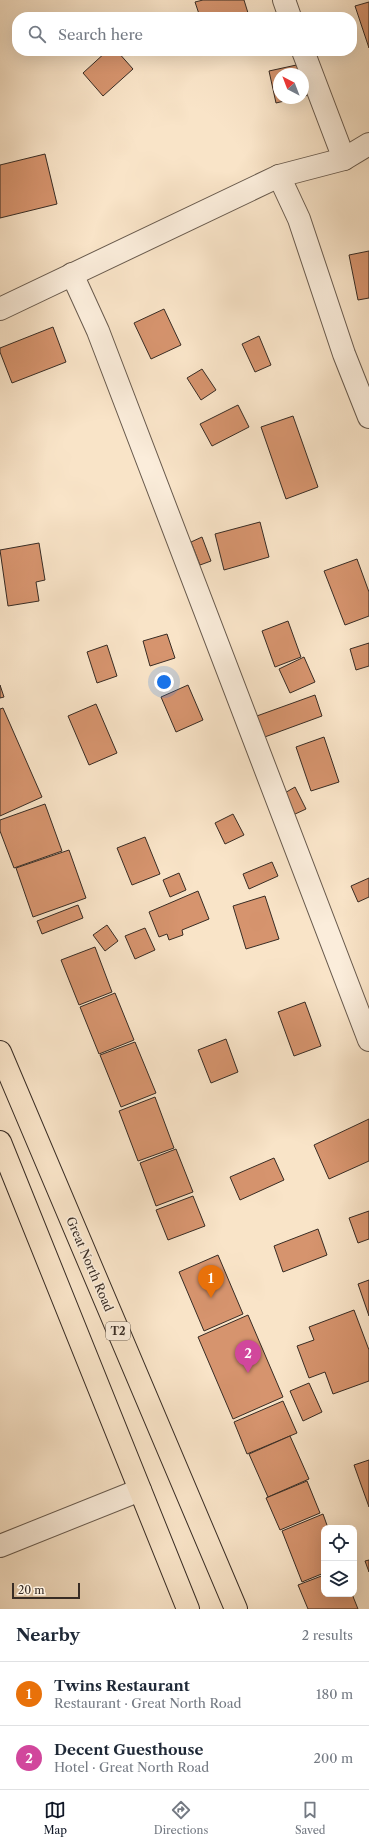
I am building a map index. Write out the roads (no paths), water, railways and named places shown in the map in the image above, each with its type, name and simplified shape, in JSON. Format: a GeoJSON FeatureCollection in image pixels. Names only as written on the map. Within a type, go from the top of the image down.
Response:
{"type":"FeatureCollection","features":[{"type":"Feature","properties":{"kind":"highway","name":"Great North Road"},"geometry":{"type":"LineString","coordinates":[[0,1052],[236,1609]]}},
{"type":"Feature","properties":{"kind":"highway"},"geometry":{"type":"LineString","coordinates":[[0,1142],[7,1177],[140,1490],[188,1609]]}},
{"type":"Feature","properties":{"kind":"street"},"geometry":{"type":"LineString","coordinates":[[284,0],[288,12]]}},
{"type":"Feature","properties":{"kind":"street"},"geometry":{"type":"LineString","coordinates":[[305,56],[344,158]]}},
{"type":"Feature","properties":{"kind":"street"},"geometry":{"type":"LineString","coordinates":[[0,309],[279,176],[344,158],[369,144]]}},
{"type":"Feature","properties":{"kind":"street"},"geometry":{"type":"LineString","coordinates":[[279,176],[298,219],[344,354],[369,417]]}},
{"type":"Feature","properties":{"kind":"street"},"geometry":{"type":"LineString","coordinates":[[72,274],[98,331],[369,1040]]}},
{"type":"Feature","properties":{"kind":"street"},"geometry":{"type":"LineString","coordinates":[[0,1546],[140,1490]]}},
{"type":"Feature","properties":{"kind":"place","name":"Twins Restaurant"},"geometry":{"type":"Point","coordinates":[211,1298]}},
{"type":"Feature","properties":{"kind":"place","name":"Decent Guesthouse"},"geometry":{"type":"Point","coordinates":[248,1373]}}]}
